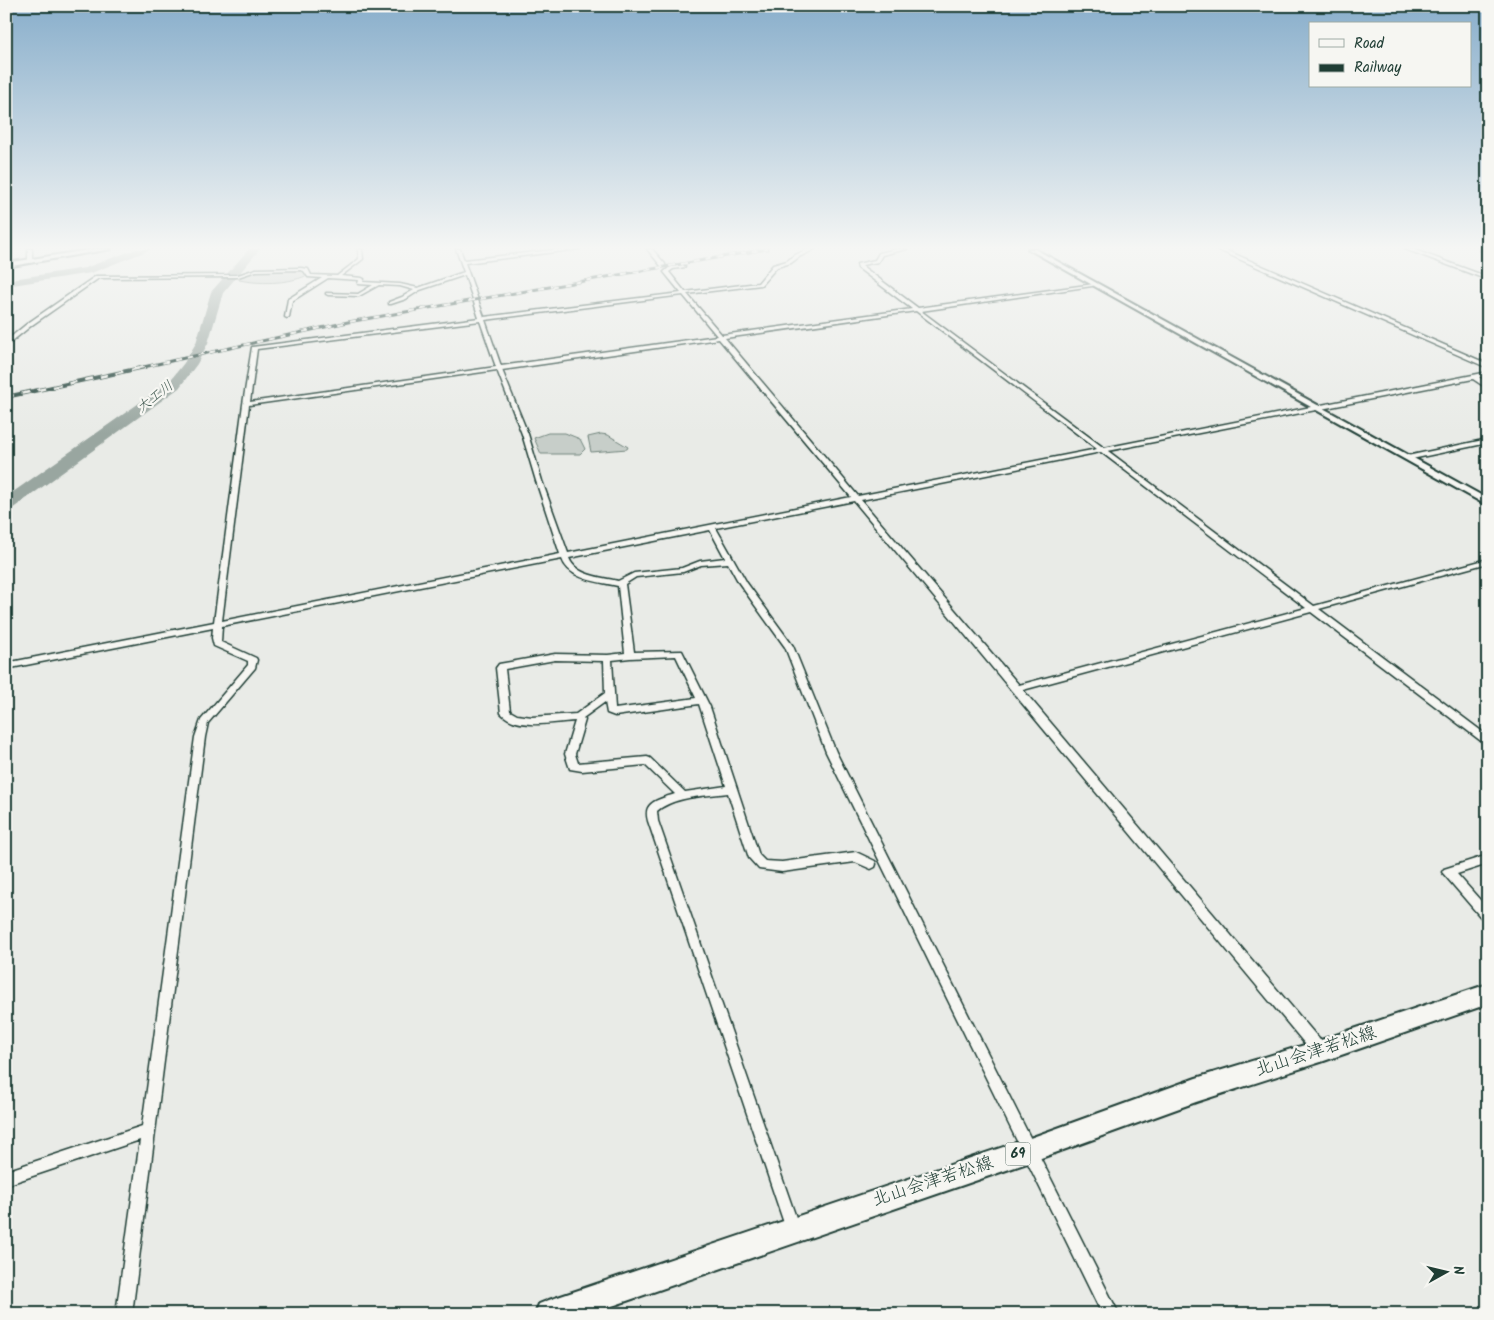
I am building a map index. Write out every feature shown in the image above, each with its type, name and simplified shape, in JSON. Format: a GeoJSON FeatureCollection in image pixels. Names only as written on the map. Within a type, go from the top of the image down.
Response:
{"type":"FeatureCollection","features":[{"type":"Feature","properties":{"kind":"main road","name":"北山会津若松線"},"geometry":{"type":"LineString","coordinates":[[549,1314],[793,1229],[1030,1150],[1196,1090],[1321,1051],[1488,994]]}},
{"type":"Feature","properties":{"kind":"street"},"geometry":{"type":"LineString","coordinates":[[6,344],[49,311]]}},
{"type":"Feature","properties":{"kind":"street"},"geometry":{"type":"LineString","coordinates":[[287,317],[288,311]]}},
{"type":"Feature","properties":{"kind":"street"},"geometry":{"type":"LineString","coordinates":[[478,311],[526,434],[539,481],[568,565],[580,574],[622,585],[630,655]]}},
{"type":"Feature","properties":{"kind":"street"},"geometry":{"type":"LineString","coordinates":[[124,1314],[200,737],[204,722],[252,666],[253,660],[217,644],[216,638],[254,348],[547,311]]}},
{"type":"Feature","properties":{"kind":"street"},"geometry":{"type":"LineString","coordinates":[[700,311],[1321,1051]]}},
{"type":"Feature","properties":{"kind":"street"},"geometry":{"type":"LineString","coordinates":[[246,404],[906,311]]}},
{"type":"Feature","properties":{"kind":"street"},"geometry":{"type":"LineString","coordinates":[[919,311],[1488,741]]}},
{"type":"Feature","properties":{"kind":"street"},"geometry":{"type":"LineString","coordinates":[[1139,311],[1488,503]]}},
{"type":"Feature","properties":{"kind":"street"},"geometry":{"type":"LineString","coordinates":[[1359,311],[1488,366]]}},
{"type":"Feature","properties":{"kind":"street"},"geometry":{"type":"LineString","coordinates":[[6,666],[1488,374]]}},
{"type":"Feature","properties":{"kind":"street"},"geometry":{"type":"LineString","coordinates":[[1475,377],[1488,387]]}},
{"type":"Feature","properties":{"kind":"street"},"geometry":{"type":"LineString","coordinates":[[1407,458],[1488,441]]}},
{"type":"Feature","properties":{"kind":"street"},"geometry":{"type":"LineString","coordinates":[[712,527],[744,583],[789,646],[831,752],[1111,1314]]}},
{"type":"Feature","properties":{"kind":"street"},"geometry":{"type":"LineString","coordinates":[[619,584],[634,575],[682,570],[700,563],[730,560]]}},
{"type":"Feature","properties":{"kind":"street"},"geometry":{"type":"LineString","coordinates":[[1016,689],[1488,561]]}},
{"type":"Feature","properties":{"kind":"street"},"geometry":{"type":"LineString","coordinates":[[609,694],[578,717],[538,721],[512,718],[506,713],[500,668],[502,666],[555,657],[608,658],[679,653],[701,700],[754,858],[763,866],[782,867],[856,856],[870,864]]}},
{"type":"Feature","properties":{"kind":"street"},"geometry":{"type":"LineString","coordinates":[[608,658],[610,710],[615,713],[701,700]]}},
{"type":"Feature","properties":{"kind":"street"},"geometry":{"type":"LineString","coordinates":[[578,717],[580,720],[570,754],[574,766],[582,767],[647,761],[668,779],[683,796]]}},
{"type":"Feature","properties":{"kind":"street"},"geometry":{"type":"LineString","coordinates":[[731,789],[683,796],[655,805],[652,810],[653,821],[793,1229]]}},
{"type":"Feature","properties":{"kind":"street"},"geometry":{"type":"LineString","coordinates":[[1488,859],[1448,872],[1488,917]]}},
{"type":"Feature","properties":{"kind":"street"},"geometry":{"type":"LineString","coordinates":[[6,1178],[147,1132]]}},
{"type":"Feature","properties":{"kind":"shaded area"},"geometry":{"type":"Polygon","coordinates":[[[548,433],[565,433],[580,439],[585,449],[580,454],[541,454],[534,438],[548,433]]]}},
{"type":"Feature","properties":{"kind":"shaded area"},"geometry":{"type":"Polygon","coordinates":[[[601,434],[608,435],[628,447],[627,449],[591,452],[588,437],[601,434]]]}},
{"type":"Feature","properties":{"kind":"waterway","name":"大工川"},"geometry":{"type":"LineString","coordinates":[[6,505],[174,385],[190,364],[202,343],[212,311]]}},
{"type":"Feature","properties":{"kind":"railway"},"geometry":{"type":"LineString","coordinates":[[139,368],[348,322],[413,311]]}},
{"type":"Feature","properties":{"kind":"railway"},"geometry":{"type":"LineString","coordinates":[[6,397],[145,367]]}}]}
